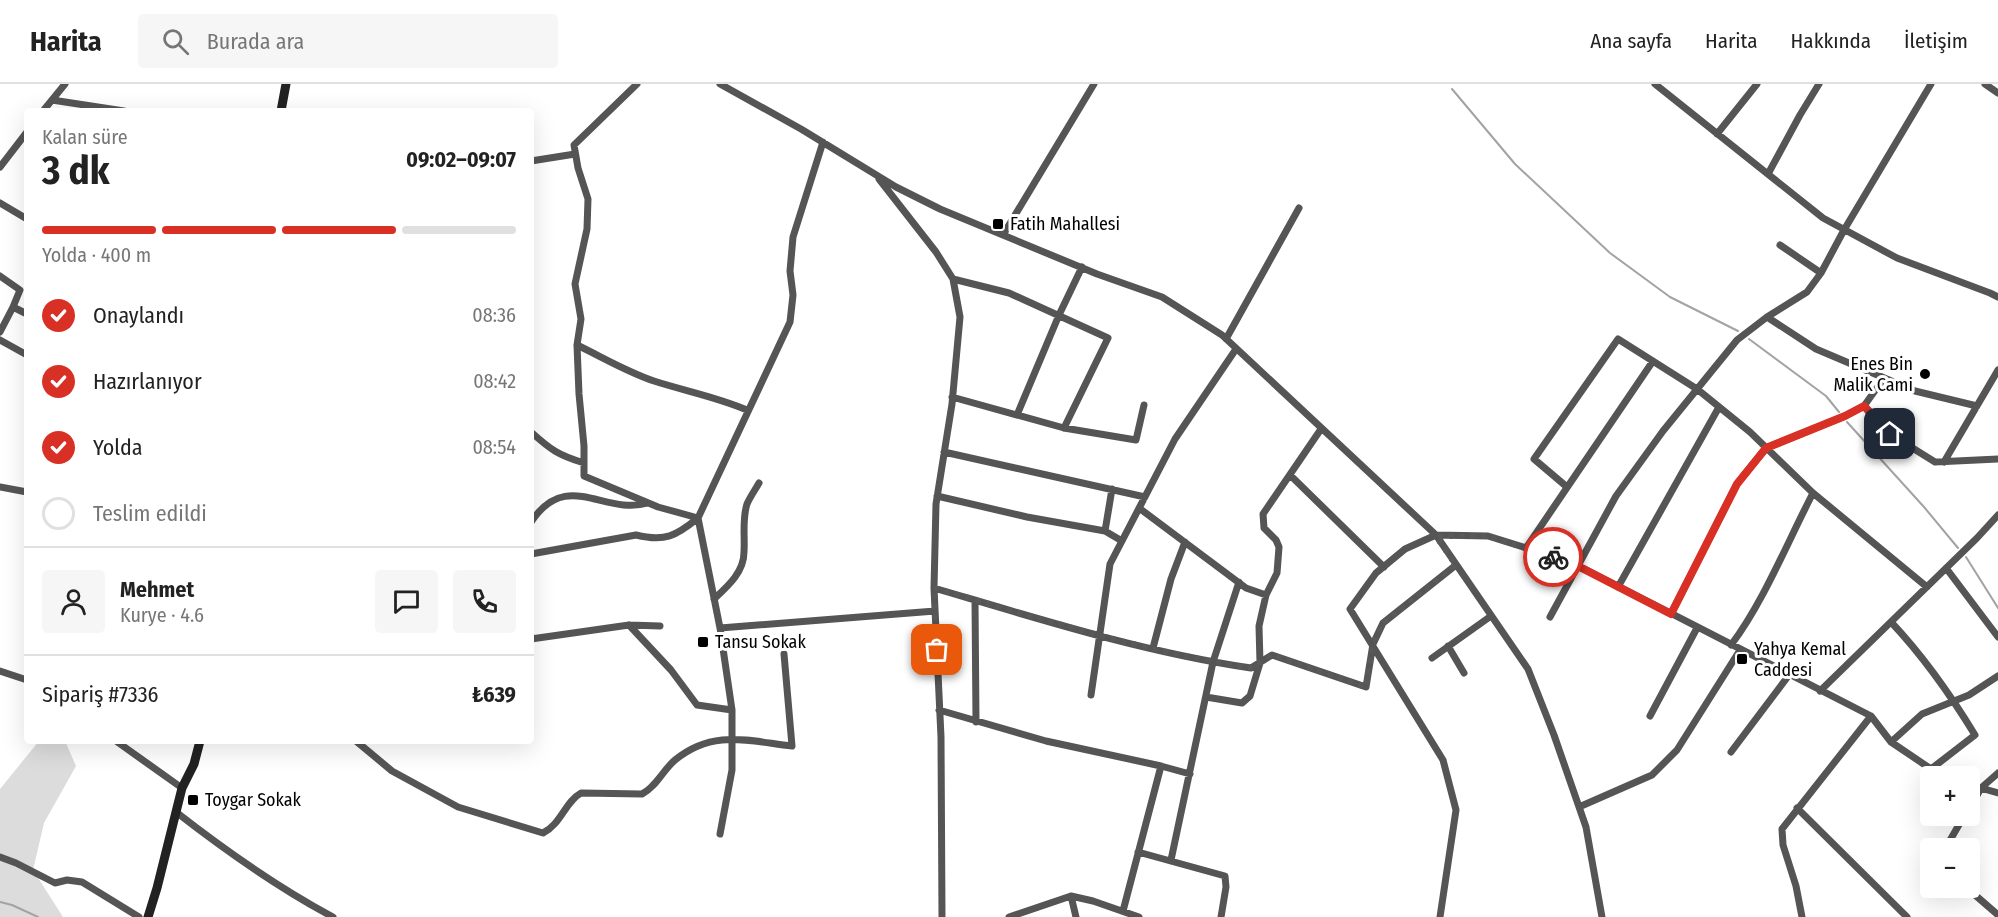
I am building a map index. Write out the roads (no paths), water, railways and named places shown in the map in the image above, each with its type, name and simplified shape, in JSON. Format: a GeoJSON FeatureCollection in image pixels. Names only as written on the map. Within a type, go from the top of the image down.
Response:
{"type":"FeatureCollection","features":[{"type":"Feature","properties":{"kind":"street"},"geometry":{"type":"LineString","coordinates":[[45,108],[65,84]]}},
{"type":"Feature","properties":{"kind":"street"},"geometry":{"type":"LineString","coordinates":[[282,108],[286,84]]}},
{"type":"Feature","properties":{"kind":"street"},"geometry":{"type":"LineString","coordinates":[[637,84],[574,145],[588,199],[587,229],[575,284],[581,319],[577,345],[584,476],[648,503],[698,518]]}},
{"type":"Feature","properties":{"kind":"street"},"geometry":{"type":"LineString","coordinates":[[720,84],[876,175],[940,209],[1162,297],[1226,339],[1436,536],[1528,669],[1586,827],[1602,917]]}},
{"type":"Feature","properties":{"kind":"street"},"geometry":{"type":"LineString","coordinates":[[1003,235],[1094,84]]}},
{"type":"Feature","properties":{"kind":"street"},"geometry":{"type":"LineString","coordinates":[[1655,84],[1823,218],[1897,258],[1998,297]]}},
{"type":"Feature","properties":{"kind":"street"},"geometry":{"type":"LineString","coordinates":[[1717,134],[1757,84]]}},
{"type":"Feature","properties":{"kind":"street"},"geometry":{"type":"LineString","coordinates":[[1768,174],[1819,84]]}},
{"type":"Feature","properties":{"kind":"street"},"geometry":{"type":"LineString","coordinates":[[1550,617],[1616,496],[1663,431],[1737,340],[1767,317],[1808,292],[1930,84]]}},
{"type":"Feature","properties":{"kind":"street"},"geometry":{"type":"LineString","coordinates":[[1985,84],[1998,93]]}},
{"type":"Feature","properties":{"kind":"street"},"geometry":{"type":"LineString","coordinates":[[52,100],[104,108]]}},
{"type":"Feature","properties":{"kind":"street"},"geometry":{"type":"LineString","coordinates":[[0,167],[24,136]]}},
{"type":"Feature","properties":{"kind":"street"},"geometry":{"type":"LineString","coordinates":[[534,553],[636,536],[652,539],[666,538],[681,532],[698,518],[790,322],[793,295],[790,271],[793,237],[823,142]]}},
{"type":"Feature","properties":{"kind":"street"},"geometry":{"type":"LineString","coordinates":[[534,161],[575,154]]}},
{"type":"Feature","properties":{"kind":"street"},"geometry":{"type":"LineString","coordinates":[[876,175],[936,252],[953,279],[960,318],[952,397],[937,496],[934,588],[939,710],[942,917]]}},
{"type":"Feature","properties":{"kind":"street"},"geometry":{"type":"LineString","coordinates":[[0,203],[24,217]]}},
{"type":"Feature","properties":{"kind":"street"},"geometry":{"type":"LineString","coordinates":[[1226,339],[1299,208]]}},
{"type":"Feature","properties":{"kind":"street"},"geometry":{"type":"LineString","coordinates":[[1780,245],[1821,273]]}},
{"type":"Feature","properties":{"kind":"street"},"geometry":{"type":"LineString","coordinates":[[1017,415],[1082,267]]}},
{"type":"Feature","properties":{"kind":"street"},"geometry":{"type":"LineString","coordinates":[[0,276],[20,290],[0,332]]}},
{"type":"Feature","properties":{"kind":"street"},"geometry":{"type":"LineString","coordinates":[[953,279],[1009,293],[1108,338],[1064,428]]}},
{"type":"Feature","properties":{"kind":"street"},"geometry":{"type":"LineString","coordinates":[[13,307],[24,312]]}},
{"type":"Feature","properties":{"kind":"street"},"geometry":{"type":"LineString","coordinates":[[1767,317],[1816,349],[1884,378],[1915,391],[1977,406]]}},
{"type":"Feature","properties":{"kind":"street"},"geometry":{"type":"LineString","coordinates":[[1567,487],[1534,459],[1618,339],[1697,389],[1766,448],[1813,493],[1927,586]]}},
{"type":"Feature","properties":{"kind":"street"},"geometry":{"type":"LineString","coordinates":[[0,340],[24,353]]}},
{"type":"Feature","properties":{"kind":"street"},"geometry":{"type":"LineString","coordinates":[[577,345],[632,373],[723,400],[747,410]]}},
{"type":"Feature","properties":{"kind":"street"},"geometry":{"type":"LineString","coordinates":[[1091,695],[1110,564],[1175,439],[1236,349]]}},
{"type":"Feature","properties":{"kind":"street"},"geometry":{"type":"LineString","coordinates":[[1526,548],[1653,361]]}},
{"type":"Feature","properties":{"kind":"street"},"geometry":{"type":"LineString","coordinates":[[1944,462],[1998,370]]}},
{"type":"Feature","properties":{"kind":"street"},"geometry":{"type":"LineString","coordinates":[[1671,614],[1737,484],[1766,448],[1864,406],[1884,378]]}},
{"type":"Feature","properties":{"kind":"street"},"geometry":{"type":"LineString","coordinates":[[952,397],[1064,428],[1136,440],[1144,405]]}},
{"type":"Feature","properties":{"kind":"street"},"geometry":{"type":"LineString","coordinates":[[1864,406],[1890,434],[1935,462],[1998,459]]}},
{"type":"Feature","properties":{"kind":"street"},"geometry":{"type":"LineString","coordinates":[[1618,587],[1719,407]]}},
{"type":"Feature","properties":{"kind":"street"},"geometry":{"type":"LineString","coordinates":[[1206,697],[1242,703],[1250,696],[1260,663],[1260,626],[1266,595],[1277,573],[1279,547],[1276,540],[1264,528],[1263,514],[1321,429]]}},
{"type":"Feature","properties":{"kind":"street"},"geometry":{"type":"LineString","coordinates":[[534,435],[553,451],[584,463]]}},
{"type":"Feature","properties":{"kind":"street"},"geometry":{"type":"LineString","coordinates":[[944,452],[1145,497]]}},
{"type":"Feature","properties":{"kind":"street"},"geometry":{"type":"LineString","coordinates":[[1290,475],[1384,567]]}},
{"type":"Feature","properties":{"kind":"street"},"geometry":{"type":"LineString","coordinates":[[714,599],[729,586],[740,570],[744,555],[743,529],[747,504],[759,483]]}},
{"type":"Feature","properties":{"kind":"street"},"geometry":{"type":"LineString","coordinates":[[0,487],[24,491]]}},
{"type":"Feature","properties":{"kind":"street"},"geometry":{"type":"LineString","coordinates":[[1105,531],[1112,489]]}},
{"type":"Feature","properties":{"kind":"street"},"geometry":{"type":"LineString","coordinates":[[1731,645],[1761,595],[1813,493]]}},
{"type":"Feature","properties":{"kind":"street"},"geometry":{"type":"LineString","coordinates":[[534,518],[546,503],[576,495],[635,507],[648,503]]}},
{"type":"Feature","properties":{"kind":"street"},"geometry":{"type":"LineString","coordinates":[[937,496],[1027,517],[1105,531],[1122,541]]}},
{"type":"Feature","properties":{"kind":"street"},"geometry":{"type":"LineString","coordinates":[[1139,508],[1246,588],[1266,595]]}},
{"type":"Feature","properties":{"kind":"street"},"geometry":{"type":"LineString","coordinates":[[1820,691],[1861,653],[1998,515]]}},
{"type":"Feature","properties":{"kind":"street"},"geometry":{"type":"LineString","coordinates":[[698,518],[720,628],[732,710],[732,770],[720,834]]}},
{"type":"Feature","properties":{"kind":"street"},"geometry":{"type":"LineString","coordinates":[[1440,917],[1456,810],[1443,760],[1350,609],[1376,573],[1405,549],[1436,536],[1488,536],[1577,566],[1871,716],[1891,742],[1927,766]]}},
{"type":"Feature","properties":{"kind":"street"},"geometry":{"type":"LineString","coordinates":[[1153,648],[1171,579],[1185,542]]}},
{"type":"Feature","properties":{"kind":"street"},"geometry":{"type":"LineString","coordinates":[[934,588],[1100,636],[1213,662],[1251,668],[1272,655],[1366,687],[1373,644],[1383,623],[1456,565]]}},
{"type":"Feature","properties":{"kind":"street"},"geometry":{"type":"LineString","coordinates":[[1946,568],[1998,637]]}},
{"type":"Feature","properties":{"kind":"street"},"geometry":{"type":"LineString","coordinates":[[1171,860],[1213,662],[1239,582]]}},
{"type":"Feature","properties":{"kind":"street"},"geometry":{"type":"LineString","coordinates":[[975,600],[976,722]]}},
{"type":"Feature","properties":{"kind":"street"},"geometry":{"type":"LineString","coordinates":[[720,628],[935,611]]}},
{"type":"Feature","properties":{"kind":"street"},"geometry":{"type":"LineString","coordinates":[[1432,658],[1491,616]]}},
{"type":"Feature","properties":{"kind":"street"},"geometry":{"type":"LineString","coordinates":[[1891,622],[1914,647],[1954,700],[1975,735],[1935,766]]}},
{"type":"Feature","properties":{"kind":"street"},"geometry":{"type":"LineString","coordinates":[[629,625],[671,670],[697,705],[732,710]]}},
{"type":"Feature","properties":{"kind":"street"},"geometry":{"type":"LineString","coordinates":[[534,639],[629,625],[660,626]]}},
{"type":"Feature","properties":{"kind":"street"},"geometry":{"type":"LineString","coordinates":[[1650,716],[1697,628]]}},
{"type":"Feature","properties":{"kind":"street"},"geometry":{"type":"LineString","coordinates":[[1448,646],[1464,673]]}},
{"type":"Feature","properties":{"kind":"street"},"geometry":{"type":"LineString","coordinates":[[1579,807],[1652,775],[1677,750],[1740,650]]}},
{"type":"Feature","properties":{"kind":"street"},"geometry":{"type":"LineString","coordinates":[[360,744],[392,771],[458,807],[543,833],[554,825],[575,797],[582,793],[642,794],[650,790],[674,761],[690,750],[718,739],[732,738],[792,746],[784,654]]}},
{"type":"Feature","properties":{"kind":"street"},"geometry":{"type":"LineString","coordinates":[[0,671],[24,679]]}},
{"type":"Feature","properties":{"kind":"street"},"geometry":{"type":"LineString","coordinates":[[1731,752],[1789,675]]}},
{"type":"Feature","properties":{"kind":"street"},"geometry":{"type":"LineString","coordinates":[[1891,742],[1922,714],[1969,695],[1998,676]]}},
{"type":"Feature","properties":{"kind":"street"},"geometry":{"type":"LineString","coordinates":[[939,710],[1046,741],[1190,774]]}},
{"type":"Feature","properties":{"kind":"street"},"geometry":{"type":"LineString","coordinates":[[1802,917],[1782,829],[1871,716]]}},
{"type":"Feature","properties":{"kind":"street"},"geometry":{"type":"LineString","coordinates":[[120,744],[182,788]]}},
{"type":"Feature","properties":{"kind":"street"},"geometry":{"type":"LineString","coordinates":[[148,917],[158,888],[182,788],[194,764],[199,744]]}},
{"type":"Feature","properties":{"kind":"street"},"geometry":{"type":"LineString","coordinates":[[1123,911],[1161,766]]}},
{"type":"Feature","properties":{"kind":"street"},"geometry":{"type":"LineString","coordinates":[[1981,788],[1998,773]]}},
{"type":"Feature","properties":{"kind":"street"},"geometry":{"type":"LineString","coordinates":[[1981,788],[1998,793]]}},
{"type":"Feature","properties":{"kind":"street"},"geometry":{"type":"LineString","coordinates":[[1797,808],[1907,917]]}},
{"type":"Feature","properties":{"kind":"street"},"geometry":{"type":"LineString","coordinates":[[176,812],[292,895],[333,917]]}},
{"type":"Feature","properties":{"kind":"street"},"geometry":{"type":"LineString","coordinates":[[1138,852],[1225,876],[1226,887],[1221,917]]}},
{"type":"Feature","properties":{"kind":"street"},"geometry":{"type":"LineString","coordinates":[[0,857],[55,883],[67,880],[82,882],[139,917]]}},
{"type":"Feature","properties":{"kind":"street"},"geometry":{"type":"LineString","coordinates":[[1071,897],[1076,917]]}},
{"type":"Feature","properties":{"kind":"street"},"geometry":{"type":"LineString","coordinates":[[1009,917],[1071,897],[1094,900],[1139,917]]}},
{"type":"Feature","properties":{"kind":"street"},"geometry":{"type":"LineString","coordinates":[[1978,898],[1998,915]]}},
{"type":"Feature","properties":{"kind":"waterway"},"geometry":{"type":"LineString","coordinates":[[1452,89],[1515,164],[1610,253],[1670,297],[1738,331]]}},
{"type":"Feature","properties":{"kind":"waterway"},"geometry":{"type":"LineString","coordinates":[[1749,339],[1826,396],[1839,412]]}},
{"type":"Feature","properties":{"kind":"waterway"},"geometry":{"type":"LineString","coordinates":[[1847,422],[1958,548]]}},
{"type":"Feature","properties":{"kind":"waterway"},"geometry":{"type":"LineString","coordinates":[[1966,557],[1998,608]]}},
{"type":"Feature","properties":{"kind":"waterway"},"geometry":{"type":"LineString","coordinates":[[0,902],[38,917]]}},
{"type":"Feature","properties":{"kind":"place","name":"Fatih Mahallesi"},"geometry":{"type":"Point","coordinates":[998,224]}},
{"type":"Feature","properties":{"kind":"place","name":"Enes Bin Malik Cami"},"geometry":{"type":"Point","coordinates":[1925,374]}},
{"type":"Feature","properties":{"kind":"place","name":"Tansu Sokak"},"geometry":{"type":"Point","coordinates":[703,642]}},
{"type":"Feature","properties":{"kind":"place","name":"Yahya Kemal Caddesi"},"geometry":{"type":"Point","coordinates":[1742,659]}},
{"type":"Feature","properties":{"kind":"place","name":"Toygar Sokak"},"geometry":{"type":"Point","coordinates":[193,800]}}]}
